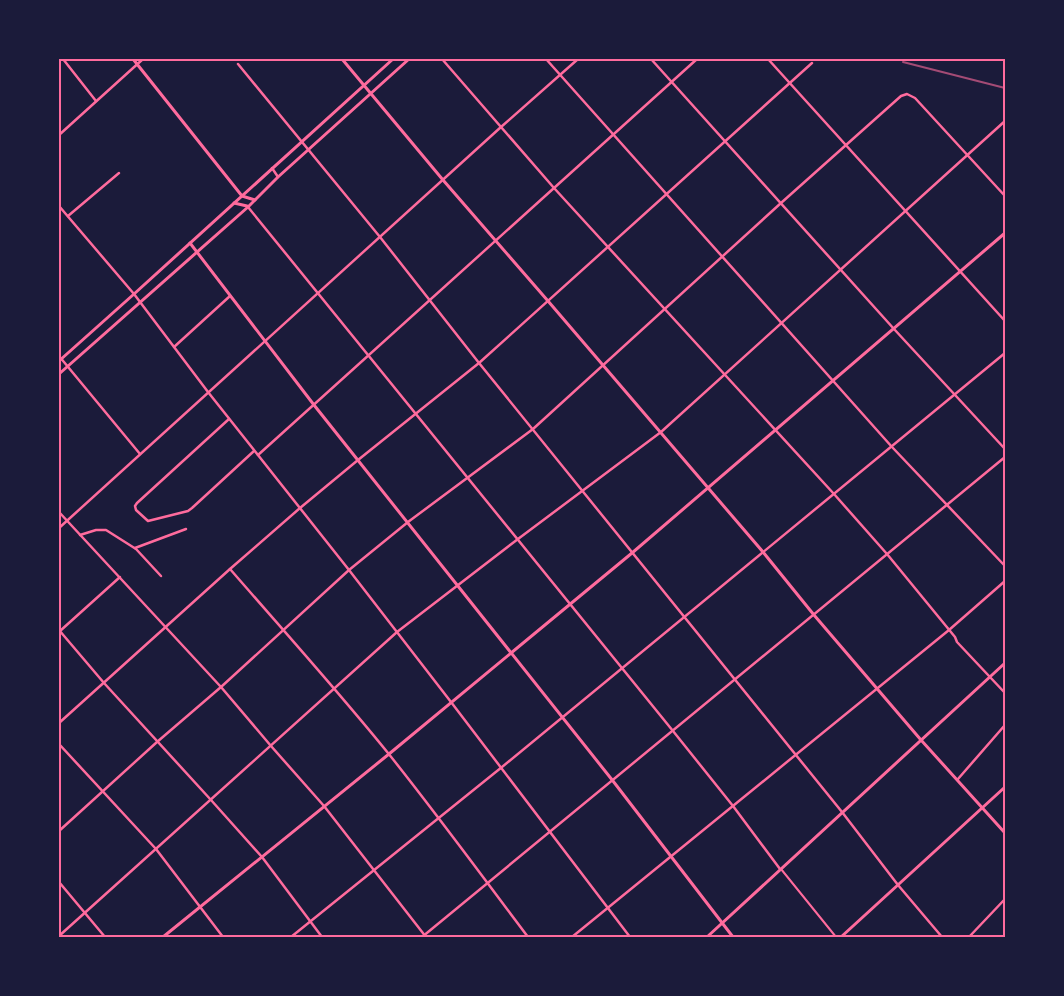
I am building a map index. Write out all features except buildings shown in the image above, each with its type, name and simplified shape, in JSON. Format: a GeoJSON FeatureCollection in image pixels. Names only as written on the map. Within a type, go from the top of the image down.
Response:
{"type":"FeatureCollection","features":[{"type":"Feature","properties":{"kind":"street"},"geometry":{"type":"LineString","coordinates":[[63,59],[96,102]]}},
{"type":"Feature","properties":{"kind":"street"},"geometry":{"type":"LineString","coordinates":[[132,59],[242,196],[254,200]]}},
{"type":"Feature","properties":{"kind":"street"},"geometry":{"type":"LineString","coordinates":[[59,136],[143,59]]}},
{"type":"Feature","properties":{"kind":"street"},"geometry":{"type":"LineString","coordinates":[[342,59],[495,242],[548,300],[661,432],[921,740],[1005,833]]}},
{"type":"Feature","properties":{"kind":"street"},"geometry":{"type":"LineString","coordinates":[[140,454],[59,359],[134,294],[393,59]]}},
{"type":"Feature","properties":{"kind":"street"},"geometry":{"type":"LineString","coordinates":[[59,374],[248,207],[278,177],[409,59]]}},
{"type":"Feature","properties":{"kind":"street"},"geometry":{"type":"LineString","coordinates":[[442,59],[554,188],[834,494],[955,637],[956,642],[1005,693]]}},
{"type":"Feature","properties":{"kind":"street"},"geometry":{"type":"LineString","coordinates":[[546,59],[833,381],[946,505],[1005,566]]}},
{"type":"Feature","properties":{"kind":"street"},"geometry":{"type":"LineString","coordinates":[[59,528],[578,59]]}},
{"type":"Feature","properties":{"kind":"street"},"geometry":{"type":"LineString","coordinates":[[651,59],[894,329],[1005,449]]}},
{"type":"Feature","properties":{"kind":"street"},"geometry":{"type":"LineString","coordinates":[[258,455],[698,59]]}},
{"type":"Feature","properties":{"kind":"street"},"geometry":{"type":"LineString","coordinates":[[768,59],[1005,321]]}},
{"type":"Feature","properties":{"kind":"street"},"geometry":{"type":"LineString","coordinates":[[59,723],[300,508],[479,363],[812,62]]}},
{"type":"Feature","properties":{"kind":"street"},"geometry":{"type":"LineString","coordinates":[[238,64],[843,813],[898,885],[942,937]]}},
{"type":"Feature","properties":{"kind":"street"},"geometry":{"type":"LineString","coordinates":[[59,831],[349,570],[408,522],[533,429],[781,203],[902,96],[907,94],[915,98],[1005,196]]}},
{"type":"Feature","properties":{"kind":"street"},"geometry":{"type":"LineString","coordinates":[[59,936],[398,632],[582,490],[661,432],[1005,121]]}},
{"type":"Feature","properties":{"kind":"street"},"geometry":{"type":"LineString","coordinates":[[272,168],[278,177]]}},
{"type":"Feature","properties":{"kind":"street"},"geometry":{"type":"LineString","coordinates":[[68,216],[119,173]]}},
{"type":"Feature","properties":{"kind":"street"},"geometry":{"type":"LineString","coordinates":[[234,203],[248,207],[674,731],[780,869],[836,937]]}},
{"type":"Feature","properties":{"kind":"street"},"geometry":{"type":"LineString","coordinates":[[59,206],[134,294],[229,419],[398,632],[630,937]]}},
{"type":"Feature","properties":{"kind":"street"},"geometry":{"type":"LineString","coordinates":[[163,937],[632,553],[1005,233]]}},
{"type":"Feature","properties":{"kind":"street"},"geometry":{"type":"LineString","coordinates":[[190,243],[314,405],[511,652],[733,937]]}},
{"type":"Feature","properties":{"kind":"street"},"geometry":{"type":"LineString","coordinates":[[174,347],[230,296]]}},
{"type":"Feature","properties":{"kind":"street"},"geometry":{"type":"LineString","coordinates":[[291,937],[502,768],[1005,353]]}},
{"type":"Feature","properties":{"kind":"street"},"geometry":{"type":"LineString","coordinates":[[229,419],[137,503],[135,506],[136,510],[148,521],[188,511],[254,450]]}},
{"type":"Feature","properties":{"kind":"street"},"geometry":{"type":"LineString","coordinates":[[59,512],[221,687],[324,806],[424,937],[1005,457]]}},
{"type":"Feature","properties":{"kind":"street"},"geometry":{"type":"LineString","coordinates":[[135,548],[186,529]]}},
{"type":"Feature","properties":{"kind":"street"},"geometry":{"type":"LineString","coordinates":[[80,535],[96,530],[106,530],[135,548],[161,576]]}},
{"type":"Feature","properties":{"kind":"street"},"geometry":{"type":"LineString","coordinates":[[230,569],[334,688],[388,754],[439,818],[528,937]]}},
{"type":"Feature","properties":{"kind":"street"},"geometry":{"type":"LineString","coordinates":[[120,577],[59,631],[262,857],[322,937]]}},
{"type":"Feature","properties":{"kind":"street"},"geometry":{"type":"LineString","coordinates":[[572,937],[949,630],[1005,581]]}},
{"type":"Feature","properties":{"kind":"street"},"geometry":{"type":"LineString","coordinates":[[706,937],[1005,663]]}},
{"type":"Feature","properties":{"kind":"street"},"geometry":{"type":"LineString","coordinates":[[958,779],[1005,725]]}},
{"type":"Feature","properties":{"kind":"street"},"geometry":{"type":"LineString","coordinates":[[59,744],[156,849],[223,937]]}},
{"type":"Feature","properties":{"kind":"street"},"geometry":{"type":"LineString","coordinates":[[840,937],[1005,787]]}},
{"type":"Feature","properties":{"kind":"street"},"geometry":{"type":"LineString","coordinates":[[59,882],[105,937]]}},
{"type":"Feature","properties":{"kind":"street"},"geometry":{"type":"LineString","coordinates":[[969,937],[1005,899]]}},
{"type":"Feature","properties":{"kind":"railway"},"geometry":{"type":"LineString","coordinates":[[903,62],[1005,88]]}}]}
